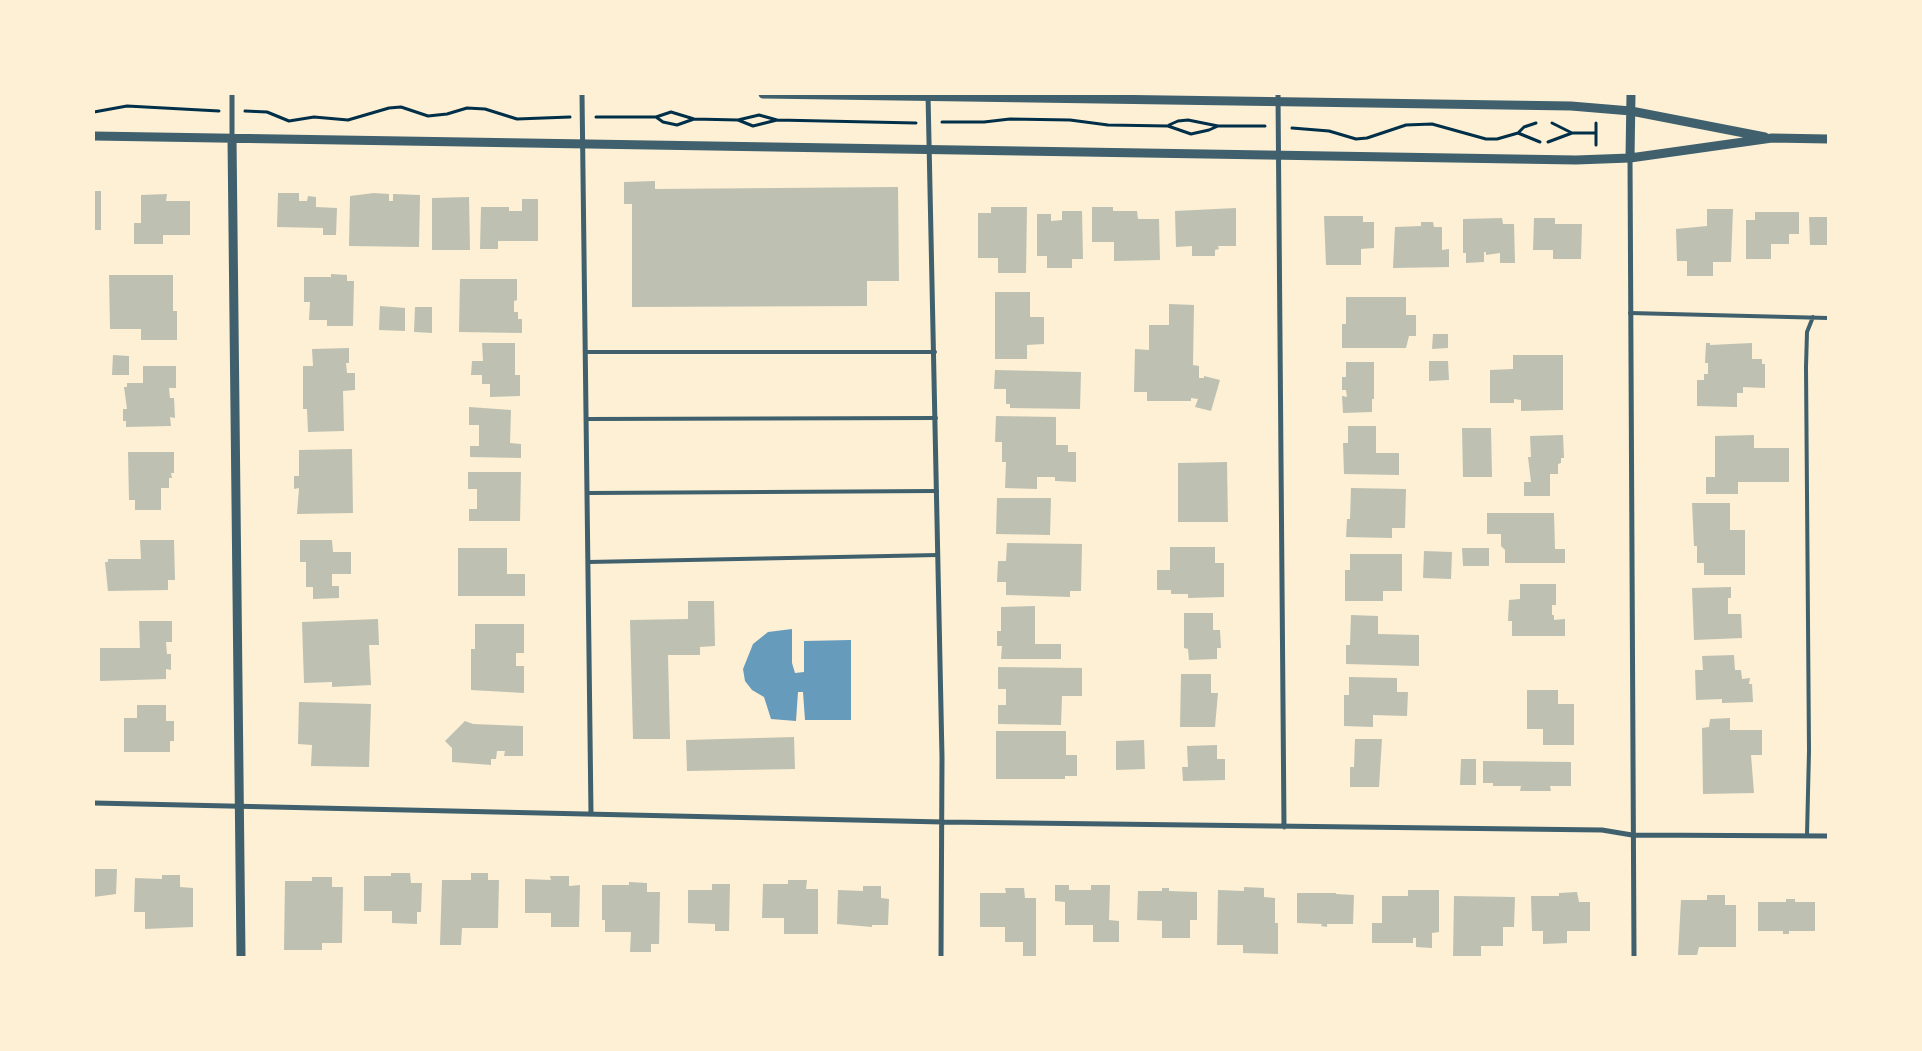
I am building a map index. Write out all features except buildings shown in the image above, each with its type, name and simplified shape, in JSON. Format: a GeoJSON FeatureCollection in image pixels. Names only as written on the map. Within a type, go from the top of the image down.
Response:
{"type":"FeatureCollection","features":[{"type":"Feature","properties":{"kind":"street"},"geometry":{"type":"LineString","coordinates":[[232,94],[241,957]]}},
{"type":"Feature","properties":{"kind":"street"},"geometry":{"type":"LineString","coordinates":[[582,94],[591,814]]}},
{"type":"Feature","properties":{"kind":"street"},"geometry":{"type":"LineString","coordinates":[[763,94],[1278,98],[1571,106],[1631,111],[1772,138]]}},
{"type":"Feature","properties":{"kind":"street"},"geometry":{"type":"LineString","coordinates":[[1631,94],[1630,313],[1634,957]]}},
{"type":"Feature","properties":{"kind":"street"},"geometry":{"type":"LineString","coordinates":[[928,95],[935,352],[943,822],[941,957]]}},
{"type":"Feature","properties":{"kind":"street"},"geometry":{"type":"LineString","coordinates":[[1278,98],[1284,827]]}},
{"type":"Feature","properties":{"kind":"street"},"geometry":{"type":"LineString","coordinates":[[94,136],[929,148],[1576,160],[1630,158],[1772,138],[1828,139]]}},
{"type":"Feature","properties":{"kind":"street"},"geometry":{"type":"LineString","coordinates":[[94,803],[943,822],[1602,830],[1632,835],[1828,836]]}},
{"type":"Feature","properties":{"kind":"lane"},"geometry":{"type":"LineString","coordinates":[[1630,313],[1828,318]]}},
{"type":"Feature","properties":{"kind":"lane"},"geometry":{"type":"LineString","coordinates":[[1807,836],[1809,741],[1806,367],[1807,332],[1813,317]]}},
{"type":"Feature","properties":{"kind":"lane"},"geometry":{"type":"LineString","coordinates":[[586,352],[935,352]]}},
{"type":"Feature","properties":{"kind":"lane"},"geometry":{"type":"LineString","coordinates":[[587,419],[936,418]]}},
{"type":"Feature","properties":{"kind":"lane"},"geometry":{"type":"LineString","coordinates":[[588,493],[937,491]]}},
{"type":"Feature","properties":{"kind":"lane"},"geometry":{"type":"LineString","coordinates":[[588,562],[938,555]]}},
{"type":"Feature","properties":{"kind":"path"},"geometry":{"type":"LineString","coordinates":[[94,112],[128,106],[214,112]]}},
{"type":"Feature","properties":{"kind":"path"},"geometry":{"type":"LineString","coordinates":[[251,111],[267,112],[289,121],[314,117],[348,120],[389,108],[401,107],[428,116],[447,114],[467,108],[485,109],[517,119],[568,117]]}},
{"type":"Feature","properties":{"kind":"path"},"geometry":{"type":"LineString","coordinates":[[601,116],[656,117],[671,112],[694,119],[738,120],[759,114],[777,120]]}},
{"type":"Feature","properties":{"kind":"path"},"geometry":{"type":"LineString","coordinates":[[656,117],[663,122],[677,125],[694,119]]}},
{"type":"Feature","properties":{"kind":"path"},"geometry":{"type":"LineString","coordinates":[[952,122],[1036,119],[1081,121],[1108,125],[1168,126],[1191,134],[1218,126]]}},
{"type":"Feature","properties":{"kind":"path"},"geometry":{"type":"LineString","coordinates":[[1596,119],[1596,145]]}},
{"type":"Feature","properties":{"kind":"path"},"geometry":{"type":"LineString","coordinates":[[738,120],[753,126],[777,120],[914,123]]}},
{"type":"Feature","properties":{"kind":"path"},"geometry":{"type":"LineString","coordinates":[[1168,126],[1178,121],[1188,120],[1218,126],[1264,126]]}},
{"type":"Feature","properties":{"kind":"path"},"geometry":{"type":"LineString","coordinates":[[1295,128],[1329,131],[1356,139],[1367,138],[1406,125],[1421,124],[1445,126],[1486,139],[1497,139],[1518,133],[1524,127],[1540,122]]}},
{"type":"Feature","properties":{"kind":"path"},"geometry":{"type":"LineString","coordinates":[[1548,123],[1572,133]]}},
{"type":"Feature","properties":{"kind":"path"},"geometry":{"type":"LineString","coordinates":[[1518,133],[1532,140],[1548,142],[1572,133],[1596,133]]}},
{"type":"Feature","properties":{"kind":"water"},"geometry":{"type":"Polygon","coordinates":[[[792,629],[792,663],[795,673],[804,672],[804,641],[851,640],[851,720],[805,720],[803,692],[798,692],[796,721],[771,719],[764,697],[752,690],[745,681],[743,669],[753,644],[768,632],[792,629]]]}}]}
